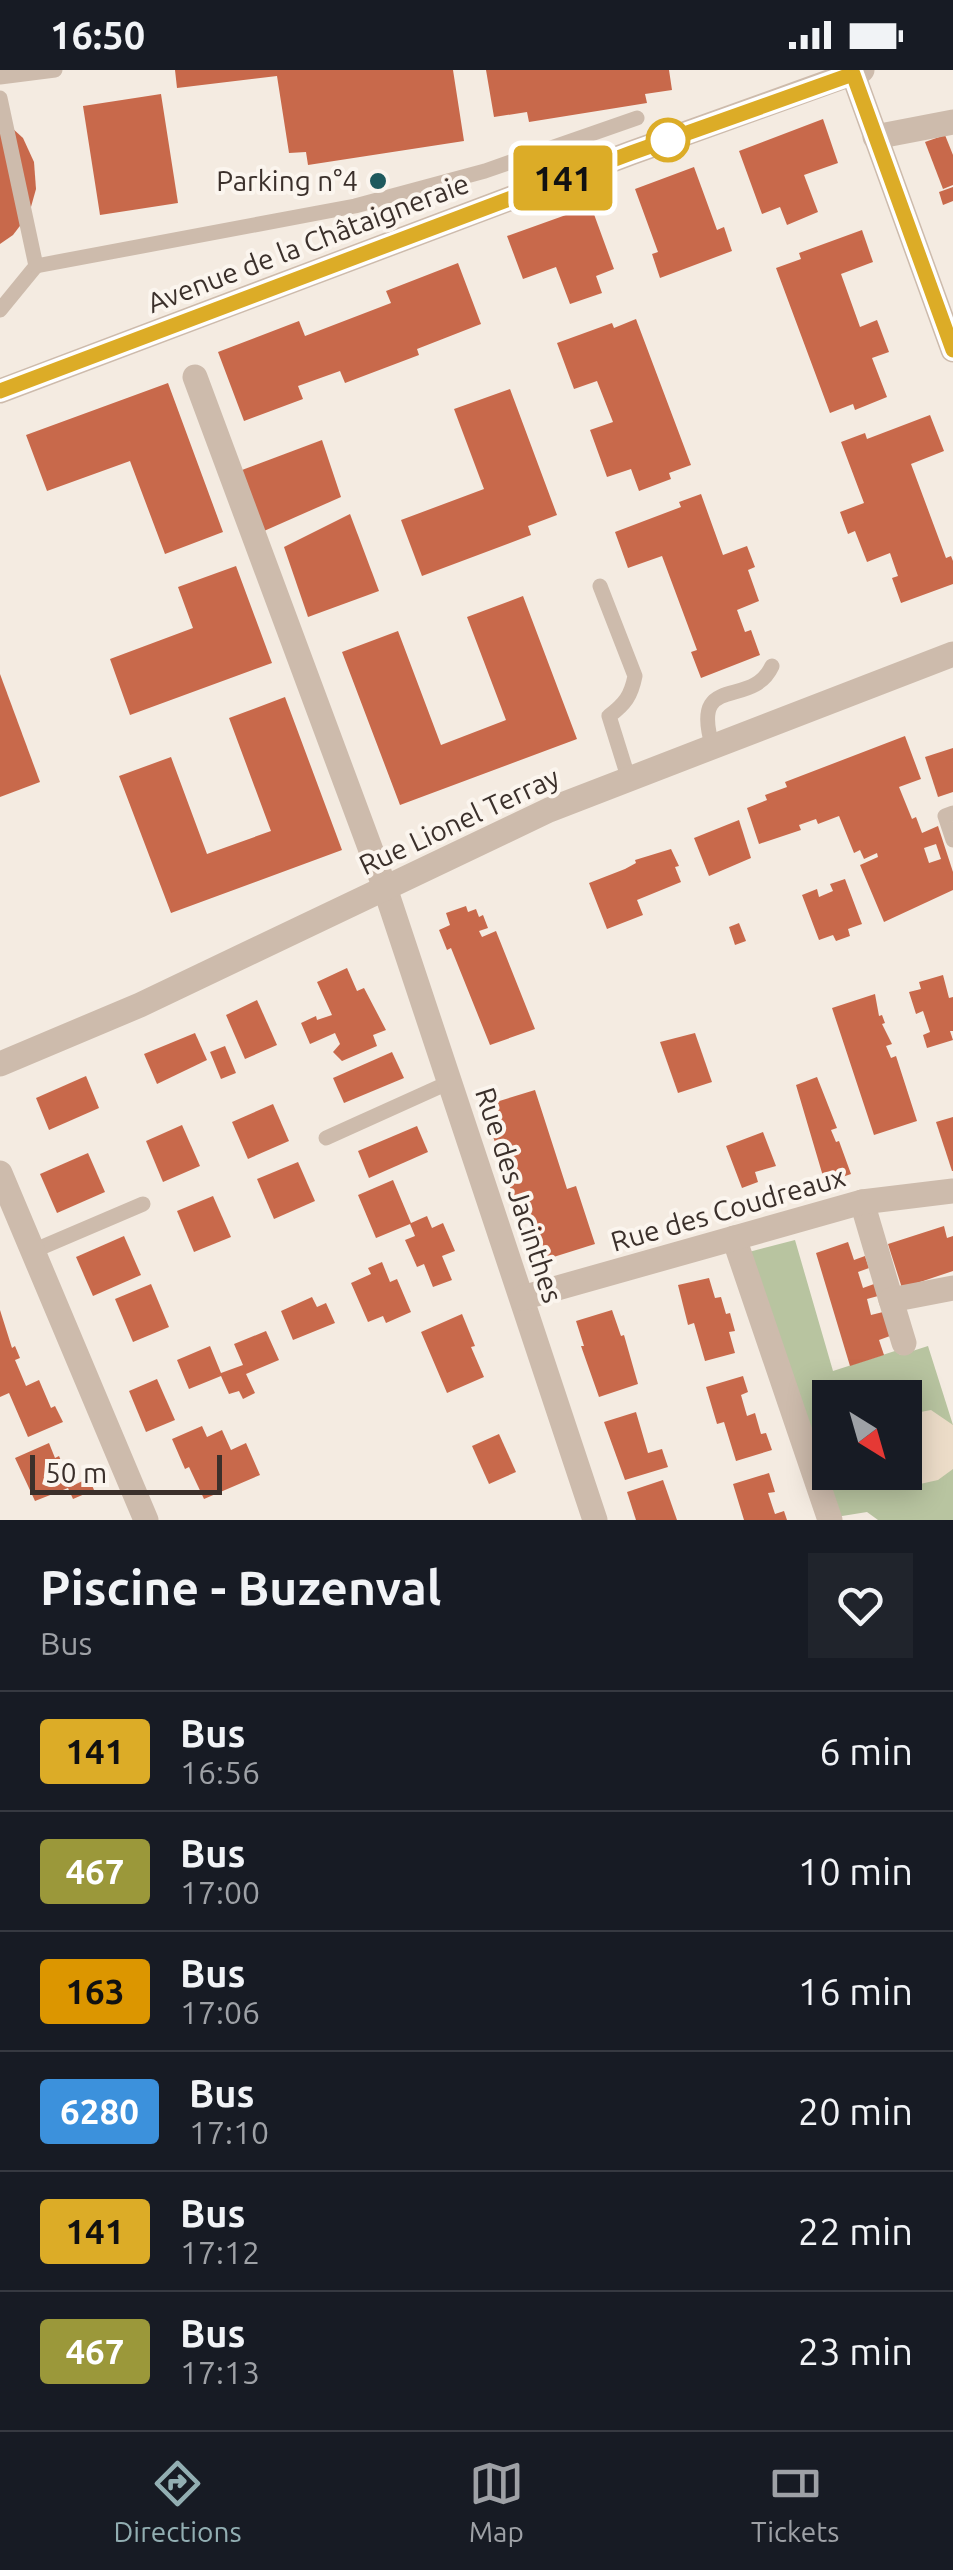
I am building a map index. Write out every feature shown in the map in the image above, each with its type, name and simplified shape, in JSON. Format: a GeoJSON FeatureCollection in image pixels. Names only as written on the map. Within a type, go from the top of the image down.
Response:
{"type":"FeatureCollection","features":[{"type":"Feature","properties":{"kind":"street"},"geometry":{"type":"LineString","coordinates":[[858,72],[874,137],[953,350]]}},
{"type":"Feature","properties":{"kind":"street","name":"Avenue de la Châtaigneraie"},"geometry":{"type":"LineString","coordinates":[[0,391],[631,153],[858,72]]}},
{"type":"Feature","properties":{"kind":"street"},"geometry":{"type":"LineString","coordinates":[[874,137],[953,122]]}},
{"type":"Feature","properties":{"kind":"street","name":"Rue des Jacinthes"},"geometry":{"type":"LineString","coordinates":[[196,377],[386,888],[594,1520]]}},
{"type":"Feature","properties":{"kind":"street","name":"Rue Lionel Terray"},"geometry":{"type":"LineString","coordinates":[[0,1064],[140,1005],[549,810],[953,654]]}},
{"type":"Feature","properties":{"kind":"street"},"geometry":{"type":"LineString","coordinates":[[0,1173],[146,1520]]}},
{"type":"Feature","properties":{"kind":"street","name":"Rue des Coudreaux"},"geometry":{"type":"LineString","coordinates":[[522,1298],[862,1202],[953,1192]]}},
{"type":"Feature","properties":{"kind":"street"},"geometry":{"type":"LineString","coordinates":[[862,1202],[904,1343]]}},
{"type":"Feature","properties":{"kind":"street"},"geometry":{"type":"LineString","coordinates":[[734,1238],[830,1520]]}},
{"type":"Feature","properties":{"kind":"street"},"geometry":{"type":"LineString","coordinates":[[891,1300],[953,1288]]}},
{"type":"Feature","properties":{"kind":"lane"},"geometry":{"type":"LineString","coordinates":[[0,77],[55,70]]}},
{"type":"Feature","properties":{"kind":"lane"},"geometry":{"type":"LineString","coordinates":[[0,98],[36,266]]}},
{"type":"Feature","properties":{"kind":"lane"},"geometry":{"type":"LineString","coordinates":[[0,310],[36,266],[355,206],[485,170],[637,118]]}},
{"type":"Feature","properties":{"kind":"lane"},"geometry":{"type":"LineString","coordinates":[[600,586],[635,676],[625,705],[609,716],[629,780]]}},
{"type":"Feature","properties":{"kind":"lane"},"geometry":{"type":"LineString","coordinates":[[714,748],[704,719],[710,705],[721,696],[761,682],[772,666]]}},
{"type":"Feature","properties":{"kind":"lane"},"geometry":{"type":"LineString","coordinates":[[953,813],[945,816],[953,840]]}},
{"type":"Feature","properties":{"kind":"lane"},"geometry":{"type":"LineString","coordinates":[[326,1138],[450,1082]]}},
{"type":"Feature","properties":{"kind":"lane"},"geometry":{"type":"LineString","coordinates":[[33,1251],[142,1204]]}},
{"type":"Feature","properties":{"kind":"green space"},"geometry":{"type":"Polygon","coordinates":[[[795,1240],[833,1371],[898,1350],[900,1355],[928,1346],[953,1425],[953,1520],[878,1520],[867,1512],[836,1517],[827,1490],[922,1490],[922,1380],[812,1380],[812,1447],[745,1253],[795,1240]]]}},
{"type":"Feature","properties":{"kind":"shaded area"},"geometry":{"type":"Polygon","coordinates":[[[931,1410],[953,1425],[953,1469],[938,1480],[922,1484],[922,1412],[931,1410]]]}},
{"type":"Feature","properties":{"kind":"building"},"geometry":{"type":"Polygon","coordinates":[[[175,70],[453,70],[464,141],[308,165],[306,152],[289,153],[277,76],[177,88],[175,70]]]}},
{"type":"Feature","properties":{"kind":"building"},"geometry":{"type":"Polygon","coordinates":[[[486,70],[669,70],[672,90],[645,94],[647,103],[529,122],[527,112],[494,117],[486,70]]]}},
{"type":"Feature","properties":{"kind":"building"},"geometry":{"type":"Polygon","coordinates":[[[161,94],[178,203],[100,215],[83,106],[161,94]]]}},
{"type":"Feature","properties":{"kind":"building"},"geometry":{"type":"Polygon","coordinates":[[[0,117],[23,138],[34,162],[36,189],[29,214],[13,235],[0,244],[0,117]]]}},
{"type":"Feature","properties":{"kind":"building"},"geometry":{"type":"Polygon","coordinates":[[[823,119],[838,163],[804,175],[818,212],[787,225],[780,207],[762,214],[739,151],[823,119]]]}},
{"type":"Feature","properties":{"kind":"building"},"geometry":{"type":"Polygon","coordinates":[[[945,135],[953,155],[953,185],[943,189],[925,142],[945,135]]]}},
{"type":"Feature","properties":{"kind":"building"},"geometry":{"type":"Polygon","coordinates":[[[694,167],[717,230],[724,227],[732,251],[660,278],[652,254],[658,252],[635,189],[694,167]]]}},
{"type":"Feature","properties":{"kind":"building"},"geometry":{"type":"Polygon","coordinates":[[[953,187],[953,201],[943,205],[939,192],[953,187]]]}},
{"type":"Feature","properties":{"kind":"building"},"geometry":{"type":"Polygon","coordinates":[[[591,206],[614,269],[596,276],[602,293],[570,304],[556,267],[523,279],[507,236],[591,206]]]}},
{"type":"Feature","properties":{"kind":"building"},"geometry":{"type":"Polygon","coordinates":[[[862,230],[873,262],[841,274],[860,327],[877,320],[889,352],[872,358],[887,397],[855,410],[853,404],[830,413],[776,268],[801,259],[799,253],[862,230]]]}},
{"type":"Feature","properties":{"kind":"building"},"geometry":{"type":"Polygon","coordinates":[[[458,263],[481,324],[417,349],[419,355],[345,383],[340,371],[298,386],[303,399],[244,421],[218,352],[299,321],[305,336],[391,303],[386,291],[458,263]]]}},
{"type":"Feature","properties":{"kind":"building"},"geometry":{"type":"Polygon","coordinates":[[[636,319],[691,465],[669,473],[671,479],[639,491],[631,469],[607,477],[590,430],[613,422],[597,381],[574,389],[557,343],[612,323],[614,328],[636,319]]]}},
{"type":"Feature","properties":{"kind":"building"},"geometry":{"type":"Polygon","coordinates":[[[168,383],[223,532],[165,554],[130,461],[47,491],[26,435],[168,383]]]}},
{"type":"Feature","properties":{"kind":"building"},"geometry":{"type":"Polygon","coordinates":[[[510,389],[557,515],[528,526],[531,535],[422,576],[401,520],[484,489],[454,409],[510,389]]]}},
{"type":"Feature","properties":{"kind":"building"},"geometry":{"type":"Polygon","coordinates":[[[930,415],[944,451],[911,464],[946,558],[951,556],[953,561],[953,584],[901,603],[892,578],[898,576],[890,553],[867,562],[855,531],[848,534],[840,512],[864,503],[841,442],[865,433],[867,439],[930,415]]]}},
{"type":"Feature","properties":{"kind":"building"},"geometry":{"type":"Polygon","coordinates":[[[322,440],[341,497],[264,531],[242,470],[322,440]]]}},
{"type":"Feature","properties":{"kind":"building"},"geometry":{"type":"Polygon","coordinates":[[[701,494],[723,555],[747,546],[755,567],[748,570],[759,601],[737,610],[745,632],[751,630],[760,655],[701,678],[691,652],[697,650],[662,556],[628,568],[615,532],[681,507],[679,502],[701,494]]]}},
{"type":"Feature","properties":{"kind":"building"},"geometry":{"type":"Polygon","coordinates":[[[350,514],[379,591],[308,617],[284,547],[350,514]]]}},
{"type":"Feature","properties":{"kind":"building"},"geometry":{"type":"Polygon","coordinates":[[[236,566],[272,663],[130,715],[110,659],[193,628],[178,587],[236,566]]]}},
{"type":"Feature","properties":{"kind":"building"},"geometry":{"type":"Polygon","coordinates":[[[523,596],[577,739],[400,805],[342,652],[398,631],[441,745],[506,720],[467,617],[523,596]]]}},
{"type":"Feature","properties":{"kind":"building"},"geometry":{"type":"Polygon","coordinates":[[[0,674],[40,782],[0,797],[0,674]]]}},
{"type":"Feature","properties":{"kind":"building"},"geometry":{"type":"Polygon","coordinates":[[[285,697],[342,850],[171,913],[119,776],[171,757],[207,854],[271,831],[229,718],[285,697]]]}},
{"type":"Feature","properties":{"kind":"building"},"geometry":{"type":"Polygon","coordinates":[[[905,736],[921,779],[899,787],[922,833],[938,826],[953,872],[953,890],[884,922],[860,865],[878,857],[877,853],[864,859],[860,850],[854,853],[839,816],[818,824],[816,819],[799,825],[801,830],[759,844],[747,808],[767,800],[765,795],[787,787],[785,782],[905,736]],[[936,844],[924,848],[929,863],[941,859],[936,844]]]}},
{"type":"Feature","properties":{"kind":"building"},"geometry":{"type":"Polygon","coordinates":[[[953,748],[953,792],[938,797],[925,757],[953,748]]]}},
{"type":"Feature","properties":{"kind":"building"},"geometry":{"type":"Polygon","coordinates":[[[739,820],[751,858],[709,876],[694,838],[739,820]]]}},
{"type":"Feature","properties":{"kind":"building"},"geometry":{"type":"Polygon","coordinates":[[[671,849],[681,882],[637,900],[643,915],[607,929],[589,883],[625,869],[635,860],[671,849]]]}},
{"type":"Feature","properties":{"kind":"building"},"geometry":{"type":"Polygon","coordinates":[[[845,879],[862,924],[848,929],[850,936],[836,941],[833,935],[819,940],[802,895],[817,889],[819,897],[833,891],[830,884],[845,879]]]}},
{"type":"Feature","properties":{"kind":"building"},"geometry":{"type":"Polygon","coordinates":[[[466,906],[468,912],[476,909],[479,917],[483,915],[488,928],[479,931],[482,937],[496,931],[535,1029],[490,1045],[451,948],[447,950],[439,930],[450,925],[446,913],[466,906]]]}},
{"type":"Feature","properties":{"kind":"building"},"geometry":{"type":"Polygon","coordinates":[[[739,923],[746,941],[735,945],[729,927],[739,923]]]}},
{"type":"Feature","properties":{"kind":"building"},"geometry":{"type":"Polygon","coordinates":[[[347,968],[357,991],[364,988],[386,1030],[373,1035],[377,1046],[342,1061],[333,1052],[340,1044],[335,1033],[310,1044],[301,1023],[316,1016],[317,1020],[332,1015],[317,982],[347,968]]]}},
{"type":"Feature","properties":{"kind":"building"},"geometry":{"type":"Polygon","coordinates":[[[943,975],[949,998],[953,997],[953,1040],[927,1048],[923,1035],[930,1032],[923,1011],[916,1014],[909,992],[921,989],[919,982],[943,975]]]}},
{"type":"Feature","properties":{"kind":"building"},"geometry":{"type":"Polygon","coordinates":[[[875,994],[879,1016],[882,1015],[892,1044],[886,1046],[891,1058],[896,1056],[917,1121],[874,1135],[832,1008],[875,994]]]}},
{"type":"Feature","properties":{"kind":"building"},"geometry":{"type":"Polygon","coordinates":[[[257,1000],[277,1045],[245,1059],[226,1015],[257,1000]]]}},
{"type":"Feature","properties":{"kind":"building"},"geometry":{"type":"Polygon","coordinates":[[[195,1033],[207,1060],[157,1084],[144,1054],[195,1033]]]}},
{"type":"Feature","properties":{"kind":"building"},"geometry":{"type":"Polygon","coordinates":[[[695,1033],[712,1082],[678,1093],[660,1042],[695,1033]]]}},
{"type":"Feature","properties":{"kind":"building"},"geometry":{"type":"Polygon","coordinates":[[[225,1046],[236,1073],[221,1079],[210,1052],[225,1046]]]}},
{"type":"Feature","properties":{"kind":"building"},"geometry":{"type":"Polygon","coordinates":[[[392,1052],[404,1078],[344,1103],[333,1078],[392,1052]]]}},
{"type":"Feature","properties":{"kind":"building"},"geometry":{"type":"Polygon","coordinates":[[[86,1076],[99,1108],[49,1130],[36,1098],[86,1076]]]}},
{"type":"Feature","properties":{"kind":"building"},"geometry":{"type":"Polygon","coordinates":[[[817,1077],[837,1128],[831,1130],[851,1174],[825,1183],[796,1085],[817,1077]]]}},
{"type":"Feature","properties":{"kind":"building"},"geometry":{"type":"Polygon","coordinates":[[[535,1090],[567,1189],[576,1186],[595,1244],[544,1260],[526,1203],[516,1206],[483,1106],[535,1090]]]}},
{"type":"Feature","properties":{"kind":"building"},"geometry":{"type":"Polygon","coordinates":[[[273,1104],[289,1141],[248,1159],[232,1122],[273,1104]]]}},
{"type":"Feature","properties":{"kind":"building"},"geometry":{"type":"Polygon","coordinates":[[[953,1117],[953,1171],[952,1171],[936,1122],[953,1117]]]}},
{"type":"Feature","properties":{"kind":"building"},"geometry":{"type":"Polygon","coordinates":[[[182,1125],[200,1166],[163,1182],[146,1141],[182,1125]]]}},
{"type":"Feature","properties":{"kind":"building"},"geometry":{"type":"Polygon","coordinates":[[[417,1126],[428,1152],[369,1178],[358,1151],[417,1126]]]}},
{"type":"Feature","properties":{"kind":"building"},"geometry":{"type":"Polygon","coordinates":[[[763,1132],[776,1166],[755,1172],[758,1182],[742,1188],[726,1146],[763,1132]]]}},
{"type":"Feature","properties":{"kind":"building"},"geometry":{"type":"Polygon","coordinates":[[[88,1153],[105,1192],[57,1213],[40,1174],[88,1153]]]}},
{"type":"Feature","properties":{"kind":"building"},"geometry":{"type":"Polygon","coordinates":[[[298,1162],[315,1201],[274,1219],[257,1179],[298,1162]]]}},
{"type":"Feature","properties":{"kind":"building"},"geometry":{"type":"Polygon","coordinates":[[[393,1180],[411,1223],[427,1216],[432,1228],[443,1223],[455,1251],[442,1256],[452,1280],[433,1287],[424,1264],[417,1267],[405,1240],[415,1236],[410,1224],[376,1238],[358,1195],[393,1180]]]}},
{"type":"Feature","properties":{"kind":"building"},"geometry":{"type":"Polygon","coordinates":[[[213,1196],[231,1237],[194,1252],[177,1211],[213,1196]]]}},
{"type":"Feature","properties":{"kind":"building"},"geometry":{"type":"Polygon","coordinates":[[[944,1226],[947,1238],[953,1236],[953,1271],[902,1288],[888,1244],[944,1226]]]}},
{"type":"Feature","properties":{"kind":"building"},"geometry":{"type":"Polygon","coordinates":[[[124,1236],[141,1275],[93,1296],[76,1257],[124,1236]]]}},
{"type":"Feature","properties":{"kind":"building"},"geometry":{"type":"Polygon","coordinates":[[[848,1242],[854,1260],[865,1256],[869,1268],[858,1272],[863,1288],[874,1284],[878,1296],[867,1299],[871,1315],[883,1312],[890,1336],[879,1340],[884,1355],[850,1366],[816,1253],[848,1242]]]}},
{"type":"Feature","properties":{"kind":"building"},"geometry":{"type":"Polygon","coordinates":[[[382,1262],[390,1282],[397,1279],[411,1312],[386,1323],[383,1316],[368,1322],[351,1283],[371,1274],[368,1268],[382,1262]]]}},
{"type":"Feature","properties":{"kind":"building"},"geometry":{"type":"Polygon","coordinates":[[[709,1278],[715,1298],[721,1297],[726,1314],[730,1313],[735,1331],[729,1332],[735,1353],[705,1361],[694,1323],[688,1325],[678,1285],[709,1278]]]}},
{"type":"Feature","properties":{"kind":"building"},"geometry":{"type":"Polygon","coordinates":[[[151,1284],[169,1327],[133,1342],[115,1299],[151,1284]]]}},
{"type":"Feature","properties":{"kind":"building"},"geometry":{"type":"Polygon","coordinates":[[[312,1297],[317,1307],[326,1303],[335,1323],[293,1340],[281,1311],[312,1297]]]}},
{"type":"Feature","properties":{"kind":"building"},"geometry":{"type":"Polygon","coordinates":[[[0,1310],[12,1348],[15,1346],[20,1358],[15,1360],[26,1386],[39,1380],[51,1408],[55,1406],[63,1422],[28,1437],[9,1393],[0,1397],[0,1310]]]}},
{"type":"Feature","properties":{"kind":"building"},"geometry":{"type":"Polygon","coordinates":[[[612,1310],[621,1336],[624,1335],[638,1384],[599,1397],[576,1321],[612,1310]]]}},
{"type":"Feature","properties":{"kind":"building"},"geometry":{"type":"Polygon","coordinates":[[[462,1314],[484,1377],[447,1393],[421,1332],[462,1314]]]}},
{"type":"Feature","properties":{"kind":"building"},"geometry":{"type":"Polygon","coordinates":[[[266,1331],[279,1360],[246,1374],[255,1393],[243,1399],[239,1391],[229,1394],[221,1376],[189,1389],[177,1360],[210,1346],[221,1373],[243,1365],[234,1344],[266,1331]]]}},
{"type":"Feature","properties":{"kind":"building"},"geometry":{"type":"Polygon","coordinates":[[[743,1376],[748,1392],[741,1395],[747,1416],[755,1413],[761,1434],[766,1433],[772,1450],[736,1461],[724,1422],[717,1424],[706,1387],[743,1376]]]}},
{"type":"Feature","properties":{"kind":"building"},"geometry":{"type":"Polygon","coordinates":[[[157,1379],[175,1420],[146,1432],[129,1391],[157,1379]]]}},
{"type":"Feature","properties":{"kind":"building"},"geometry":{"type":"Polygon","coordinates":[[[636,1412],[648,1453],[662,1449],[668,1467],[625,1480],[604,1422],[636,1412]]]}},
{"type":"Feature","properties":{"kind":"building"},"geometry":{"type":"Polygon","coordinates":[[[202,1426],[207,1437],[222,1430],[231,1450],[246,1443],[260,1475],[204,1499],[172,1439],[202,1426]]]}},
{"type":"Feature","properties":{"kind":"building"},"geometry":{"type":"Polygon","coordinates":[[[499,1434],[516,1472],[489,1484],[472,1446],[499,1434]]]}},
{"type":"Feature","properties":{"kind":"building"},"geometry":{"type":"Polygon","coordinates":[[[49,1443],[72,1486],[89,1478],[94,1490],[73,1499],[68,1488],[35,1501],[15,1458],[49,1443]]]}},
{"type":"Feature","properties":{"kind":"building"},"geometry":{"type":"Polygon","coordinates":[[[769,1473],[775,1492],[768,1493],[775,1514],[784,1511],[787,1520],[744,1520],[733,1484],[769,1473]]]}},
{"type":"Feature","properties":{"kind":"building"},"geometry":{"type":"Polygon","coordinates":[[[663,1480],[677,1520],[636,1520],[627,1492],[663,1480]]]}},
{"type":"Feature","properties":{"kind":"bus line","name":"141"},"geometry":{"type":"LineString","coordinates":[[0,391],[631,153],[853,74],[953,350]]}},
{"type":"Feature","properties":{"kind":"place","name":"Parking n°4"},"geometry":{"type":"Point","coordinates":[378,181]}}]}
